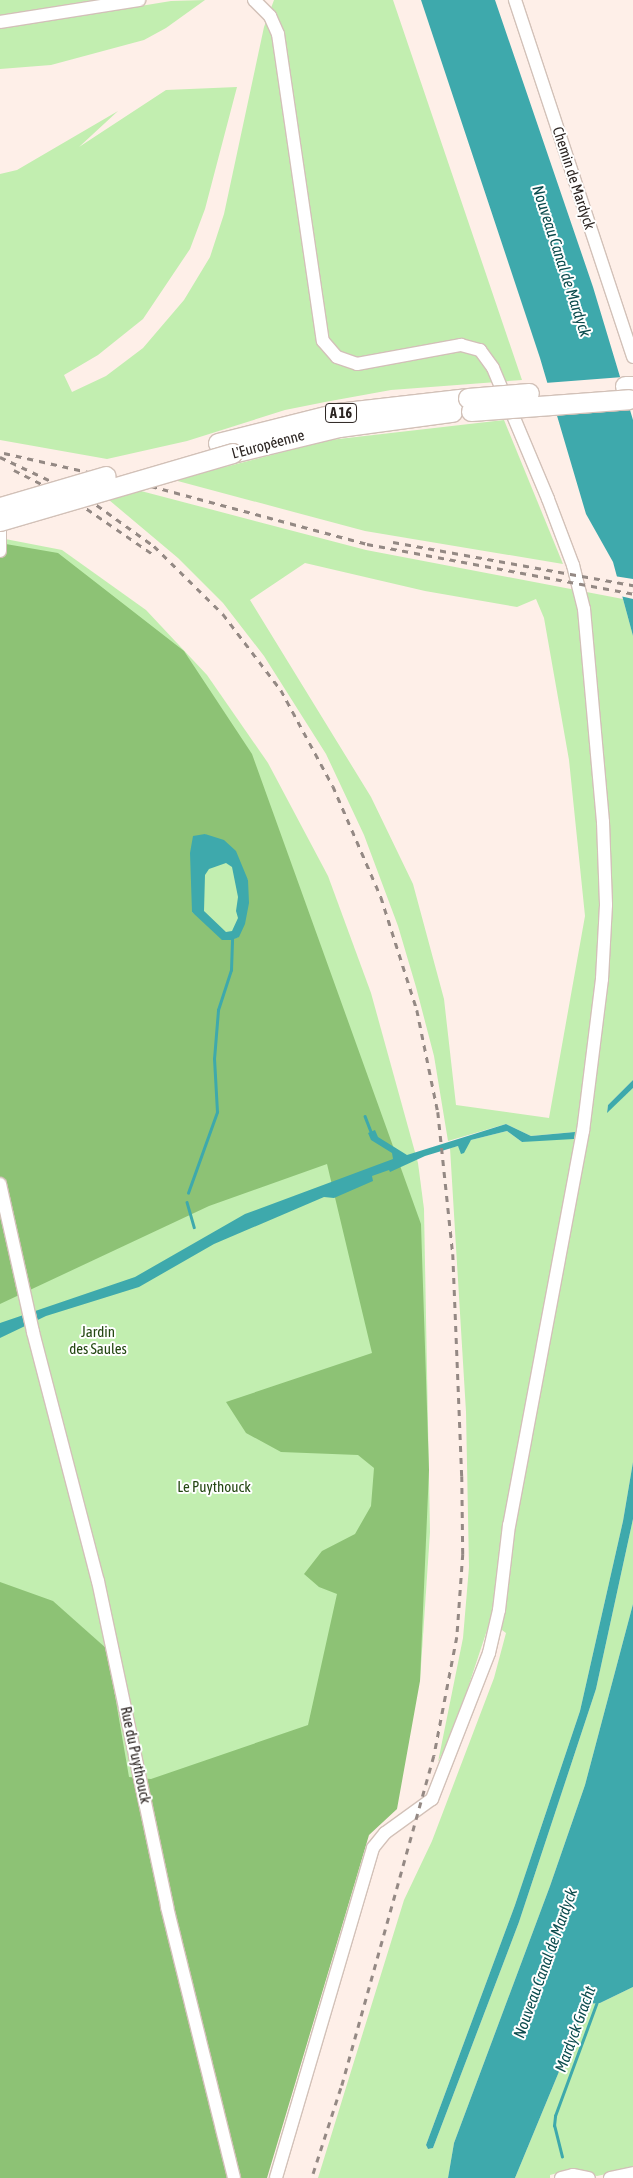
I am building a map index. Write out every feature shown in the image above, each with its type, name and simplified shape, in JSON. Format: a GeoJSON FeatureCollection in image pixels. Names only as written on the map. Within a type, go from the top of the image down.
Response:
{"type":"FeatureCollection","features":[{"type":"Feature","properties":{"kind":"highway","name":"L'Européenne"},"geometry":{"type":"LineString","coordinates":[[0,507],[225,448],[470,404],[633,386]]}},
{"type":"Feature","properties":{"kind":"highway","name":"L'Européenne"},"geometry":{"type":"LineString","coordinates":[[470,404],[633,399]]}},
{"type":"Feature","properties":{"kind":"highway","name":"L'Européenne"},"geometry":{"type":"LineString","coordinates":[[0,522],[225,448]]}},
{"type":"Feature","properties":{"kind":"street"},"geometry":{"type":"LineString","coordinates":[[0,22],[139,0]]}},
{"type":"Feature","properties":{"kind":"street"},"geometry":{"type":"LineString","coordinates":[[254,0],[270,16],[278,34],[323,341],[337,357],[357,364],[461,345],[480,350],[493,368],[548,499],[573,565],[584,609],[603,822],[606,906],[602,979],[583,1131],[509,1524],[499,1610],[489,1653],[432,1799],[385,1833],[370,1853],[276,2178]]}},
{"type":"Feature","properties":{"kind":"street","name":"Chemin de Mardyck"},"geometry":{"type":"LineString","coordinates":[[515,0],[633,356]]}},
{"type":"Feature","properties":{"kind":"street"},"geometry":{"type":"LineString","coordinates":[[0,522],[0,551]]}},
{"type":"Feature","properties":{"kind":"street","name":"Rue du Puythouck"},"geometry":{"type":"LineString","coordinates":[[0,1184],[32,1330],[98,1581],[166,1900],[234,2178]]}},
{"type":"Feature","properties":{"kind":"street"},"geometry":{"type":"LineString","coordinates":[[611,2178],[633,2173]]}},
{"type":"Feature","properties":{"kind":"street"},"geometry":{"type":"LineString","coordinates":[[561,2178],[573,2175],[589,2178]]}},
{"type":"Feature","properties":{"kind":"green space"},"geometry":{"type":"Polygon","coordinates":[[[0,0],[94,0],[0,15],[0,0]]]}},
{"type":"Feature","properties":{"kind":"green space"},"geometry":{"type":"Polygon","coordinates":[[[205,0],[166,28],[144,40],[51,65],[0,69],[0,29],[171,1],[205,0]]]}},
{"type":"Feature","properties":{"kind":"green space"},"geometry":{"type":"Polygon","coordinates":[[[274,0],[393,0],[522,380],[391,390],[325,402],[285,410],[187,441],[107,459],[0,440],[0,174],[17,170],[118,111],[79,147],[166,90],[237,87],[205,209],[190,249],[143,319],[98,355],[64,375],[72,392],[106,376],[143,348],[184,300],[210,257],[224,214],[264,27],[274,0]]]}},
{"type":"Feature","properties":{"kind":"green space"},"geometry":{"type":"Polygon","coordinates":[[[504,420],[563,564],[365,531],[174,480],[330,440],[504,420]]]}},
{"type":"Feature","properties":{"kind":"green space"},"geometry":{"type":"Polygon","coordinates":[[[141,491],[366,550],[623,599],[633,636],[633,1080],[608,1105],[607,1112],[633,1088],[633,1462],[623,1521],[580,1711],[515,1905],[426,2145],[428,2149],[433,2148],[519,1922],[596,1689],[633,1519],[633,1604],[585,1785],[550,1886],[454,2143],[448,2178],[318,2178],[404,1900],[432,1841],[494,1678],[506,1633],[490,1621],[455,1727],[438,1762],[463,1638],[469,1567],[466,1412],[450,1148],[458,1146],[461,1149],[471,1140],[507,1131],[522,1142],[575,1132],[531,1136],[506,1124],[448,1141],[434,1056],[398,926],[364,835],[326,754],[264,656],[223,603],[178,558],[109,500],[141,491]],[[305,563],[250,600],[371,797],[413,884],[444,999],[456,1105],[549,1118],[585,916],[569,760],[544,618],[536,599],[517,607],[425,591],[305,563]]]}},
{"type":"Feature","properties":{"kind":"green space","name":"Le Puythouck"},"geometry":{"type":"Polygon","coordinates":[[[0,538],[62,550],[146,610],[207,675],[268,763],[328,876],[371,993],[418,1163],[424,1209],[430,1532],[420,1681],[0,2178],[0,538]]]}},
{"type":"Feature","properties":{"kind":"green space","name":"Le Puythouck"},"geometry":{"type":"Polygon","coordinates":[[[0,543],[58,553],[184,651],[252,754],[421,1224],[429,1470],[420,1681],[397,1809],[369,1835],[267,2178],[0,2178],[0,1582],[53,1601],[107,1649],[129,1777],[151,1779],[308,1725],[337,1594],[319,1587],[304,1574],[322,1551],[355,1534],[371,1506],[374,1468],[358,1455],[281,1452],[246,1433],[226,1402],[372,1353],[327,1164],[209,1206],[0,1304],[0,543]],[[205,834],[192,912],[231,940],[238,937],[248,880],[205,834]]]}},
{"type":"Feature","properties":{"kind":"green space"},"geometry":{"type":"Polygon","coordinates":[[[633,1987],[633,2168],[597,2176],[568,2170],[550,2175],[550,2178],[515,2178],[587,2004],[600,2003],[633,1987]]]}},
{"type":"Feature","properties":{"kind":"water","name":"Nouveau Canal de Mardyck"},"geometry":{"type":"Polygon","coordinates":[[[421,0],[495,0],[593,287],[633,420],[633,636],[613,562],[586,514],[540,358],[421,0]]]}},
{"type":"Feature","properties":{"kind":"water"},"geometry":{"type":"Polygon","coordinates":[[[205,834],[224,840],[236,851],[248,880],[249,903],[245,924],[239,937],[232,940],[222,940],[192,912],[190,853],[193,836],[205,834]],[[226,863],[209,869],[205,875],[204,911],[226,932],[232,931],[238,918],[236,911],[238,897],[232,867],[226,863]]]}},
{"type":"Feature","properties":{"kind":"water"},"geometry":{"type":"Polygon","coordinates":[[[633,1080],[633,1088],[607,1113],[608,1105],[633,1080]]]}},
{"type":"Feature","properties":{"kind":"water"},"geometry":{"type":"Polygon","coordinates":[[[506,1124],[531,1136],[575,1132],[574,1139],[522,1142],[507,1131],[471,1140],[464,1153],[461,1154],[458,1146],[425,1156],[390,1172],[389,1170],[372,1176],[373,1181],[334,1198],[324,1197],[214,1244],[139,1287],[46,1316],[0,1338],[0,1323],[135,1277],[245,1214],[393,1159],[392,1153],[371,1140],[368,1133],[375,1130],[378,1137],[407,1155],[506,1124]]]}},
{"type":"Feature","properties":{"kind":"water"},"geometry":{"type":"Polygon","coordinates":[[[633,1462],[633,1519],[596,1689],[519,1922],[433,2148],[428,2149],[426,2145],[515,1905],[580,1711],[623,1521],[633,1462]]]}},
{"type":"Feature","properties":{"kind":"water","name":"Nouveau Canal de Mardyck"},"geometry":{"type":"Polygon","coordinates":[[[633,1604],[633,1987],[600,2003],[587,2004],[515,2178],[448,2178],[454,2143],[550,1886],[585,1785],[633,1604]]]}},
{"type":"Feature","properties":{"kind":"pier"},"geometry":{"type":"Polygon","coordinates":[[[623,377],[632,408],[555,414],[545,383],[623,377]]]}},
{"type":"Feature","properties":{"kind":"pier"},"geometry":{"type":"Polygon","coordinates":[[[614,576],[633,579],[633,599],[620,596],[614,576]]]}},
{"type":"Feature","properties":{"kind":"waterway"},"geometry":{"type":"LineString","coordinates":[[188,1193],[217,1112],[214,1059],[218,1010],[231,970],[232,940]]}},
{"type":"Feature","properties":{"kind":"waterway"},"geometry":{"type":"LineString","coordinates":[[365,1116],[372,1134]]}},
{"type":"Feature","properties":{"kind":"waterway"},"geometry":{"type":"LineString","coordinates":[[187,1202],[194,1227]]}},
{"type":"Feature","properties":{"kind":"waterway","name":"Mardyck Gracht"},"geometry":{"type":"LineString","coordinates":[[562,2157],[554,2126],[555,2116],[597,2002]]}},
{"type":"Feature","properties":{"kind":"railway"},"geometry":{"type":"LineString","coordinates":[[4,453],[151,486],[367,544],[633,594]]}},
{"type":"Feature","properties":{"kind":"railway"},"geometry":{"type":"LineString","coordinates":[[0,457],[87,498],[154,546],[223,614],[281,690],[333,786],[381,897],[417,1010],[438,1112],[453,1254],[462,1476],[463,1554],[457,1637],[434,1756],[341,2088],[312,2178]]}},
{"type":"Feature","properties":{"kind":"railway"},"geometry":{"type":"LineString","coordinates":[[14,470],[77,502],[154,555]]}},
{"type":"Feature","properties":{"kind":"railway"},"geometry":{"type":"LineString","coordinates":[[393,542],[633,585]]}},
{"type":"Feature","properties":{"kind":"park label","name":"Jardin des Saules"},"geometry":{"type":"Point","coordinates":[98,1340]}}]}
